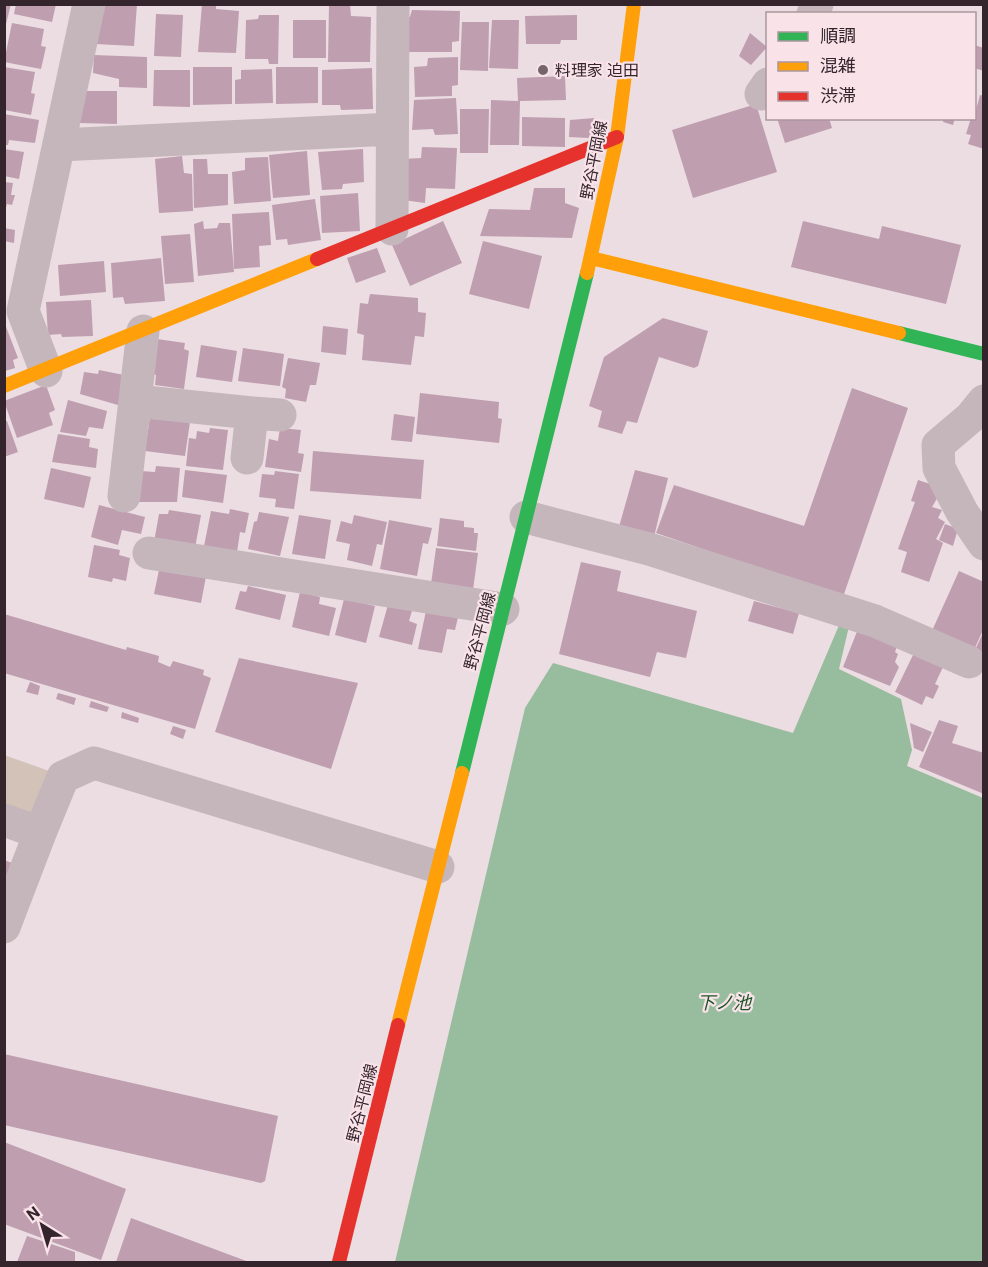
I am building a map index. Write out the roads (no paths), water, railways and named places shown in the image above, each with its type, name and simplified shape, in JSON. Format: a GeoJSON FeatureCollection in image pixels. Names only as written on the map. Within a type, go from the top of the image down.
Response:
{"type":"FeatureCollection","features":[{"type":"Feature","properties":{"kind":"main road","name":"野谷平岡線"},"geometry":{"type":"LineString","coordinates":[[339,1263],[591,258],[617,137],[634,4]]}},
{"type":"Feature","properties":{"kind":"main road"},"geometry":{"type":"LineString","coordinates":[[4,386],[46,371],[617,137]]}},
{"type":"Feature","properties":{"kind":"main road"},"geometry":{"type":"LineString","coordinates":[[591,258],[984,354]]}},
{"type":"Feature","properties":{"kind":"street"},"geometry":{"type":"LineString","coordinates":[[46,371],[23,311],[89,4]]}},
{"type":"Feature","properties":{"kind":"street"},"geometry":{"type":"LineString","coordinates":[[392,230],[393,4]]}},
{"type":"Feature","properties":{"kind":"street"},"geometry":{"type":"LineString","coordinates":[[60,145],[392,129]]}},
{"type":"Feature","properties":{"kind":"street"},"geometry":{"type":"LineString","coordinates":[[124,496],[143,331]]}},
{"type":"Feature","properties":{"kind":"street"},"geometry":{"type":"LineString","coordinates":[[136,401],[266,414],[247,458]]}},
{"type":"Feature","properties":{"kind":"street"},"geometry":{"type":"LineString","coordinates":[[984,401],[971,417],[938,445],[939,468],[962,512],[984,544]]}},
{"type":"Feature","properties":{"kind":"street"},"geometry":{"type":"LineString","coordinates":[[526,517],[649,549],[875,621],[969,662]]}},
{"type":"Feature","properties":{"kind":"street"},"geometry":{"type":"LineString","coordinates":[[149,552],[227,578],[335,568],[503,609]]}},
{"type":"Feature","properties":{"kind":"street"},"geometry":{"type":"LineString","coordinates":[[4,927],[63,777],[94,763],[438,867]]}},
{"type":"Feature","properties":{"kind":"street"},"geometry":{"type":"LineString","coordinates":[[4,820],[40,833]]}},
{"type":"Feature","properties":{"kind":"water","name":"下ノ池"},"geometry":{"type":"Polygon","coordinates":[[[850,622],[839,669],[901,699],[912,750],[907,766],[983,798],[983,1262],[395,1262],[525,708],[553,663],[793,733],[840,623],[850,622]]]}},
{"type":"Feature","properties":{"kind":"place","name":"料理家 迫田"},"geometry":{"type":"Point","coordinates":[543,70]}}]}
